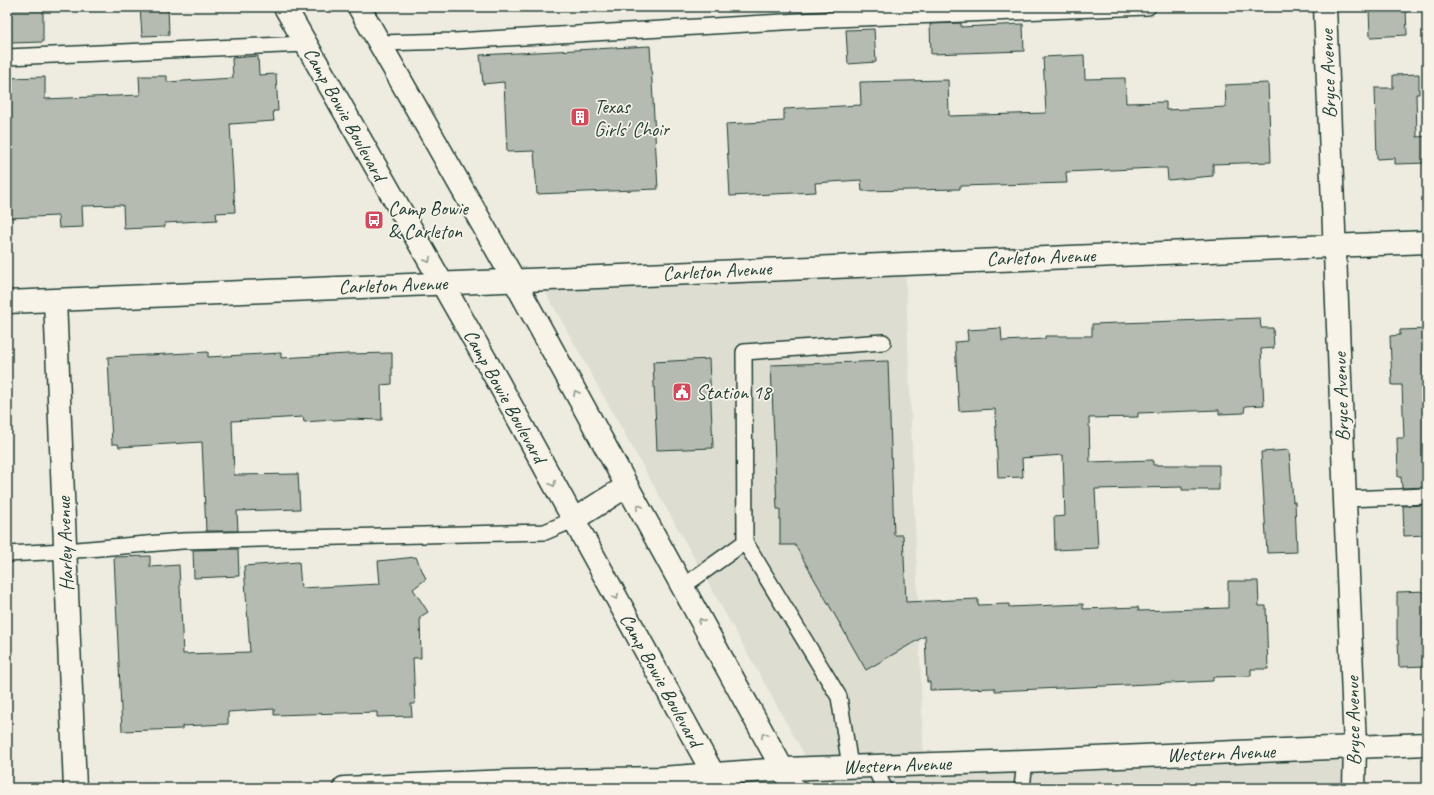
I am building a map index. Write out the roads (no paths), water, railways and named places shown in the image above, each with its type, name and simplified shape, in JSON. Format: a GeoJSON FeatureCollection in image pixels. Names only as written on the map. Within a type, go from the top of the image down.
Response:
{"type":"FeatureCollection","features":[{"type":"Feature","properties":{"kind":"street","name":"Camp Bowie Boulevard"},"geometry":{"type":"LineString","coordinates":[[285,7],[497,380],[718,782]]}},
{"type":"Feature","properties":{"kind":"street"},"geometry":{"type":"LineString","coordinates":[[359,7],[514,280],[793,788]]}},
{"type":"Feature","properties":{"kind":"street","name":"Bryce Avenue"},"geometry":{"type":"LineString","coordinates":[[1325,7],[1355,747],[1354,788]]}},
{"type":"Feature","properties":{"kind":"street","name":"Carleton Avenue"},"geometry":{"type":"LineString","coordinates":[[7,302],[1427,242]]}},
{"type":"Feature","properties":{"kind":"street","name":"Harley Avenue"},"geometry":{"type":"LineString","coordinates":[[54,300],[75,788]]}},
{"type":"Feature","properties":{"kind":"street"},"geometry":{"type":"LineString","coordinates":[[573,520],[627,486]]}},
{"type":"Feature","properties":{"kind":"street","name":"Western Avenue"},"geometry":{"type":"LineString","coordinates":[[344,788],[509,781],[661,783],[718,782],[783,769],[1025,762],[1427,744]]}},
{"type":"Feature","properties":{"kind":"lane"},"geometry":{"type":"LineString","coordinates":[[379,43],[463,41],[842,18],[1148,7]]}},
{"type":"Feature","properties":{"kind":"lane"},"geometry":{"type":"LineString","coordinates":[[7,57],[306,44]]}},
{"type":"Feature","properties":{"kind":"lane"},"geometry":{"type":"LineString","coordinates":[[850,766],[839,697],[745,542],[744,352],[883,342]]}},
{"type":"Feature","properties":{"kind":"lane"},"geometry":{"type":"LineString","coordinates":[[1345,499],[1427,496]]}},
{"type":"Feature","properties":{"kind":"lane"},"geometry":{"type":"LineString","coordinates":[[7,554],[65,551],[182,541],[545,532],[573,520]]}},
{"type":"Feature","properties":{"kind":"lane"},"geometry":{"type":"LineString","coordinates":[[682,587],[745,542]]}},
{"type":"Feature","properties":{"kind":"lane"},"geometry":{"type":"LineString","coordinates":[[1022,788],[1025,762]]}},
{"type":"Feature","properties":{"kind":"lane"},"geometry":{"type":"LineString","coordinates":[[874,766],[884,788]]}},
{"type":"Feature","properties":{"kind":"place","name":"Texas Girls' Choir"},"geometry":{"type":"Point","coordinates":[580,117]}},
{"type":"Feature","properties":{"kind":"place","name":"Camp Bowie & Carleton"},"geometry":{"type":"Point","coordinates":[374,220]}},
{"type":"Feature","properties":{"kind":"place","name":"Station 18"},"geometry":{"type":"Point","coordinates":[682,392]}}]}
